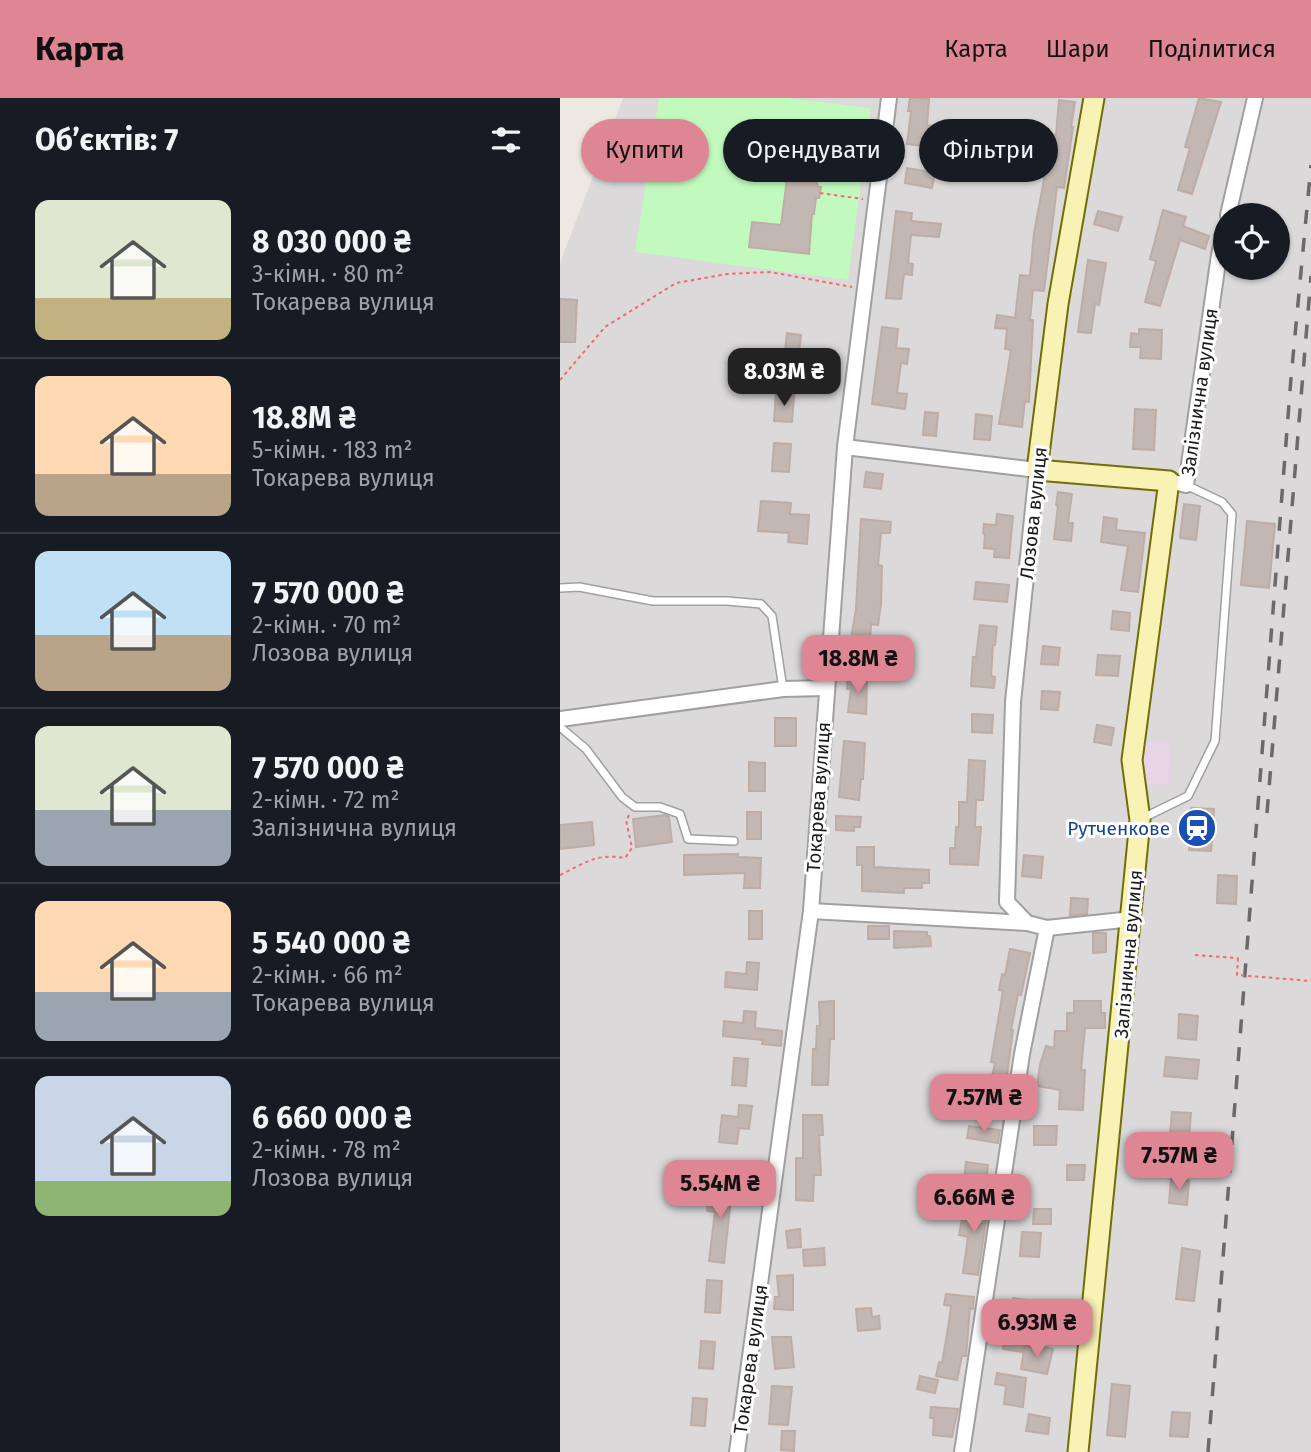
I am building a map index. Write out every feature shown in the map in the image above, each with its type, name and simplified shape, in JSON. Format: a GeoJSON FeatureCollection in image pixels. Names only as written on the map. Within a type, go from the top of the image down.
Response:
{"type":"FeatureCollection","features":[{"type":"Feature","properties":{"kind":"main road","name":"Лозова вулиця"},"geometry":{"type":"LineString","coordinates":[[1037,470],[1058,304],[1094,98]]}},
{"type":"Feature","properties":{"kind":"main road"},"geometry":{"type":"LineString","coordinates":[[1037,470],[1177,483]]}},
{"type":"Feature","properties":{"kind":"main road","name":"Залізнична вулиця"},"geometry":{"type":"LineString","coordinates":[[1078,1452],[1140,820],[1132,760],[1177,483]]}},
{"type":"Feature","properties":{"kind":"street","name":"Токарева вулиця"},"geometry":{"type":"LineString","coordinates":[[737,1452],[811,911],[825,688],[845,447],[889,98]]}},
{"type":"Feature","properties":{"kind":"street"},"geometry":{"type":"LineString","coordinates":[[1231,203],[1255,98]]}},
{"type":"Feature","properties":{"kind":"street","name":"Залізнична вулиця"},"geometry":{"type":"LineString","coordinates":[[1177,483],[1214,280]]}},
{"type":"Feature","properties":{"kind":"street"},"geometry":{"type":"LineString","coordinates":[[845,447],[1037,470]]}},
{"type":"Feature","properties":{"kind":"street","name":"Лозова вулиця"},"geometry":{"type":"LineString","coordinates":[[1027,923],[1007,902],[1013,702],[1037,470]]}},
{"type":"Feature","properties":{"kind":"street"},"geometry":{"type":"LineString","coordinates":[[560,719],[783,689],[825,688]]}},
{"type":"Feature","properties":{"kind":"street"},"geometry":{"type":"LineString","coordinates":[[811,911],[1027,923],[1047,928],[1132,919]]}},
{"type":"Feature","properties":{"kind":"street"},"geometry":{"type":"LineString","coordinates":[[962,1452],[1022,1055],[1047,928]]}},
{"type":"Feature","properties":{"kind":"lane"},"geometry":{"type":"LineString","coordinates":[[1140,820],[1188,796],[1215,741],[1232,514],[1222,502],[1177,483]]}},
{"type":"Feature","properties":{"kind":"lane"},"geometry":{"type":"LineString","coordinates":[[560,588],[579,587],[653,601],[761,604],[772,616],[783,689]]}},
{"type":"Feature","properties":{"kind":"lane"},"geometry":{"type":"LineString","coordinates":[[560,727],[586,749],[622,797],[635,807],[660,807],[680,814],[688,839],[734,841]]}},
{"type":"Feature","properties":{"kind":"path"},"geometry":{"type":"LineString","coordinates":[[820,193],[874,201]]}},
{"type":"Feature","properties":{"kind":"path"},"geometry":{"type":"LineString","coordinates":[[560,380],[605,327],[676,283],[727,274],[770,272],[864,289]]}},
{"type":"Feature","properties":{"kind":"path"},"geometry":{"type":"LineString","coordinates":[[560,875],[590,859],[611,856],[625,858],[632,848],[626,820],[635,807]]}},
{"type":"Feature","properties":{"kind":"path"},"geometry":{"type":"LineString","coordinates":[[1195,955],[1238,958],[1237,975],[1311,981]]}},
{"type":"Feature","properties":{"kind":"shaded area","name":"Рутченкове"},"geometry":{"type":"Polygon","coordinates":[[[623,98],[1311,98],[1311,1452],[560,1452],[560,263],[591,182],[709,182],[709,119],[615,119],[623,98]]]}},
{"type":"Feature","properties":{"kind":"shaded area"},"geometry":{"type":"Polygon","coordinates":[[[1144,742],[1170,742],[1169,785],[1142,784],[1144,742]]]}},
{"type":"Feature","properties":{"kind":"green space"},"geometry":{"type":"Polygon","coordinates":[[[659,98],[790,98],[871,108],[870,119],[723,119],[723,182],[861,182],[848,280],[635,252],[646,182],[709,182],[709,119],[656,119],[659,98]]]}},
{"type":"Feature","properties":{"kind":"building"},"geometry":{"type":"Polygon","coordinates":[[[910,98],[929,99],[927,119],[919,119],[919,145],[907,144],[911,111],[908,111],[910,98]]]}},
{"type":"Feature","properties":{"kind":"building"},"geometry":{"type":"Polygon","coordinates":[[[1199,98],[1221,102],[1192,194],[1178,190],[1190,148],[1185,147],[1199,98]]]}},
{"type":"Feature","properties":{"kind":"building"},"geometry":{"type":"Polygon","coordinates":[[[1059,100],[1075,102],[1064,188],[1057,187],[1044,291],[1033,290],[1029,402],[1025,401],[1022,427],[999,424],[1011,350],[1005,349],[1007,329],[995,328],[997,315],[1015,318],[1020,275],[1030,276],[1034,233],[1044,182],[1058,182],[1059,100]]]}},
{"type":"Feature","properties":{"kind":"building"},"geometry":{"type":"Polygon","coordinates":[[[907,168],[919,170],[919,182],[933,182],[932,188],[905,183],[907,168]]]}},
{"type":"Feature","properties":{"kind":"building"},"geometry":{"type":"Polygon","coordinates":[[[787,182],[817,182],[818,187],[821,187],[812,214],[809,254],[749,247],[752,222],[781,225],[787,182]]]}},
{"type":"Feature","properties":{"kind":"building"},"geometry":{"type":"Polygon","coordinates":[[[1163,210],[1186,217],[1183,226],[1209,236],[1205,249],[1180,240],[1160,306],[1145,302],[1156,261],[1150,259],[1163,210]]]}},
{"type":"Feature","properties":{"kind":"building"},"geometry":{"type":"Polygon","coordinates":[[[896,211],[912,213],[911,221],[941,224],[939,237],[911,235],[908,263],[913,264],[912,275],[904,274],[901,299],[886,298],[896,211]]]}},
{"type":"Feature","properties":{"kind":"building"},"geometry":{"type":"Polygon","coordinates":[[[1098,211],[1122,217],[1118,231],[1094,224],[1098,211]]]}},
{"type":"Feature","properties":{"kind":"building"},"geometry":{"type":"Polygon","coordinates":[[[1088,260],[1106,263],[1099,305],[1095,304],[1091,333],[1078,332],[1088,260]]]}},
{"type":"Feature","properties":{"kind":"building"},"geometry":{"type":"Polygon","coordinates":[[[560,299],[577,300],[575,342],[560,342],[560,299]]]}},
{"type":"Feature","properties":{"kind":"building"},"geometry":{"type":"Polygon","coordinates":[[[882,327],[898,329],[896,348],[909,349],[907,364],[901,363],[897,393],[907,394],[905,409],[872,404],[882,327]]]}},
{"type":"Feature","properties":{"kind":"building"},"geometry":{"type":"Polygon","coordinates":[[[1139,329],[1162,330],[1161,359],[1140,358],[1141,347],[1130,347],[1131,333],[1139,334],[1139,329]]]}},
{"type":"Feature","properties":{"kind":"building"},"geometry":{"type":"Polygon","coordinates":[[[787,333],[801,335],[797,371],[783,370],[787,333]]]}},
{"type":"Feature","properties":{"kind":"building"},"geometry":{"type":"Polygon","coordinates":[[[776,393],[794,395],[792,422],[774,421],[776,393]]]}},
{"type":"Feature","properties":{"kind":"building"},"geometry":{"type":"Polygon","coordinates":[[[1135,409],[1156,410],[1154,450],[1133,449],[1135,409]]]}},
{"type":"Feature","properties":{"kind":"building"},"geometry":{"type":"Polygon","coordinates":[[[925,412],[938,413],[936,436],[923,435],[925,412]]]}},
{"type":"Feature","properties":{"kind":"building"},"geometry":{"type":"Polygon","coordinates":[[[976,414],[992,416],[990,440],[974,439],[976,414]]]}},
{"type":"Feature","properties":{"kind":"building"},"geometry":{"type":"Polygon","coordinates":[[[774,443],[791,444],[789,472],[772,471],[774,443]]]}},
{"type":"Feature","properties":{"kind":"building"},"geometry":{"type":"Polygon","coordinates":[[[866,472],[883,474],[881,489],[864,487],[866,472]]]}},
{"type":"Feature","properties":{"kind":"building"},"geometry":{"type":"Polygon","coordinates":[[[1058,492],[1072,494],[1068,523],[1073,523],[1071,541],[1054,539],[1058,492]]]}},
{"type":"Feature","properties":{"kind":"building"},"geometry":{"type":"Polygon","coordinates":[[[761,501],[791,503],[790,514],[809,515],[807,544],[788,542],[789,533],[758,531],[761,501]]]}},
{"type":"Feature","properties":{"kind":"building"},"geometry":{"type":"Polygon","coordinates":[[[1184,504],[1200,506],[1196,540],[1180,538],[1184,504]]]}},
{"type":"Feature","properties":{"kind":"building"},"geometry":{"type":"Polygon","coordinates":[[[997,514],[1013,516],[1009,558],[994,557],[995,549],[984,548],[984,524],[996,525],[997,514]]]}},
{"type":"Feature","properties":{"kind":"building"},"geometry":{"type":"Polygon","coordinates":[[[1104,517],[1117,519],[1116,530],[1145,533],[1138,592],[1121,590],[1128,546],[1101,542],[1104,517]]]}},
{"type":"Feature","properties":{"kind":"building"},"geometry":{"type":"Polygon","coordinates":[[[861,519],[891,522],[890,533],[881,533],[878,565],[882,566],[881,604],[878,625],[871,624],[870,646],[850,645],[856,609],[861,519]]]}},
{"type":"Feature","properties":{"kind":"building"},"geometry":{"type":"Polygon","coordinates":[[[1247,521],[1275,524],[1269,588],[1241,585],[1247,521]]]}},
{"type":"Feature","properties":{"kind":"building"},"geometry":{"type":"Polygon","coordinates":[[[976,582],[1009,585],[1007,602],[974,599],[976,582]]]}},
{"type":"Feature","properties":{"kind":"building"},"geometry":{"type":"Polygon","coordinates":[[[1113,611],[1130,613],[1129,631],[1111,629],[1113,611]]]}},
{"type":"Feature","properties":{"kind":"building"},"geometry":{"type":"Polygon","coordinates":[[[980,625],[997,627],[991,676],[995,677],[994,688],[971,686],[973,657],[976,657],[980,625]]]}},
{"type":"Feature","properties":{"kind":"building"},"geometry":{"type":"Polygon","coordinates":[[[1043,646],[1060,648],[1058,665],[1041,664],[1043,646]]]}},
{"type":"Feature","properties":{"kind":"building"},"geometry":{"type":"Polygon","coordinates":[[[1098,655],[1120,656],[1118,676],[1096,675],[1098,655]]]}},
{"type":"Feature","properties":{"kind":"building"},"geometry":{"type":"Polygon","coordinates":[[[848,676],[867,678],[866,714],[848,712],[851,689],[847,689],[848,676]]]}},
{"type":"Feature","properties":{"kind":"building"},"geometry":{"type":"Polygon","coordinates":[[[1042,691],[1060,692],[1058,710],[1041,709],[1042,691]]]}},
{"type":"Feature","properties":{"kind":"building"},"geometry":{"type":"Polygon","coordinates":[[[972,714],[993,715],[992,733],[972,732],[972,714]]]}},
{"type":"Feature","properties":{"kind":"building"},"geometry":{"type":"Polygon","coordinates":[[[775,718],[796,718],[796,746],[775,746],[775,718]]]}},
{"type":"Feature","properties":{"kind":"building"},"geometry":{"type":"Polygon","coordinates":[[[1097,725],[1114,728],[1111,745],[1094,742],[1097,725]]]}},
{"type":"Feature","properties":{"kind":"building"},"geometry":{"type":"Polygon","coordinates":[[[844,741],[865,743],[859,800],[839,797],[844,741]]]}},
{"type":"Feature","properties":{"kind":"building"},"geometry":{"type":"Polygon","coordinates":[[[969,760],[985,761],[983,800],[976,800],[975,827],[981,827],[978,865],[950,864],[950,848],[955,848],[956,827],[959,827],[959,802],[967,802],[969,760]]]}},
{"type":"Feature","properties":{"kind":"building"},"geometry":{"type":"Polygon","coordinates":[[[749,762],[765,763],[765,791],[749,791],[749,762]]]}},
{"type":"Feature","properties":{"kind":"building"},"geometry":{"type":"Polygon","coordinates":[[[1191,808],[1214,809],[1211,851],[1189,850],[1191,808]]]}},
{"type":"Feature","properties":{"kind":"building"},"geometry":{"type":"Polygon","coordinates":[[[747,812],[761,812],[761,839],[747,839],[747,812]]]}},
{"type":"Feature","properties":{"kind":"building"},"geometry":{"type":"Polygon","coordinates":[[[665,815],[669,817],[672,842],[636,847],[633,819],[665,815]]]}},
{"type":"Feature","properties":{"kind":"building"},"geometry":{"type":"Polygon","coordinates":[[[836,816],[861,817],[860,827],[854,827],[854,831],[836,830],[836,816]]]}},
{"type":"Feature","properties":{"kind":"building"},"geometry":{"type":"Polygon","coordinates":[[[592,822],[594,845],[560,849],[560,825],[592,822]]]}},
{"type":"Feature","properties":{"kind":"building"},"geometry":{"type":"Polygon","coordinates":[[[857,847],[874,847],[874,867],[929,870],[929,883],[922,883],[922,888],[904,888],[904,893],[862,891],[862,865],[857,865],[857,847]]]}},
{"type":"Feature","properties":{"kind":"building"},"geometry":{"type":"Polygon","coordinates":[[[738,854],[738,857],[761,858],[760,888],[744,888],[745,873],[684,875],[684,855],[738,854]]]}},
{"type":"Feature","properties":{"kind":"building"},"geometry":{"type":"Polygon","coordinates":[[[1024,855],[1043,857],[1041,878],[1022,876],[1024,855]]]}},
{"type":"Feature","properties":{"kind":"building"},"geometry":{"type":"Polygon","coordinates":[[[1218,875],[1237,876],[1236,904],[1217,903],[1218,875]]]}},
{"type":"Feature","properties":{"kind":"building"},"geometry":{"type":"Polygon","coordinates":[[[1071,898],[1088,899],[1087,914],[1070,916],[1071,898]]]}},
{"type":"Feature","properties":{"kind":"building"},"geometry":{"type":"Polygon","coordinates":[[[749,911],[762,911],[762,939],[749,939],[749,911]]]}},
{"type":"Feature","properties":{"kind":"building"},"geometry":{"type":"Polygon","coordinates":[[[868,926],[889,926],[889,939],[868,939],[868,926]]]}},
{"type":"Feature","properties":{"kind":"building"},"geometry":{"type":"Polygon","coordinates":[[[894,931],[927,932],[931,946],[894,948],[894,931]]]}},
{"type":"Feature","properties":{"kind":"building"},"geometry":{"type":"Polygon","coordinates":[[[1093,933],[1106,933],[1106,952],[1093,953],[1093,933]]]}},
{"type":"Feature","properties":{"kind":"building"},"geometry":{"type":"Polygon","coordinates":[[[1010,949],[1030,953],[1011,1030],[1009,1075],[1002,1106],[982,1102],[984,1089],[989,1090],[995,1063],[991,1062],[1003,991],[999,990],[1010,949]]]}},
{"type":"Feature","properties":{"kind":"building"},"geometry":{"type":"Polygon","coordinates":[[[747,962],[759,963],[757,990],[725,987],[726,972],[746,974],[747,962]]]}},
{"type":"Feature","properties":{"kind":"building"},"geometry":{"type":"Polygon","coordinates":[[[834,1001],[834,1039],[830,1039],[828,1085],[812,1085],[813,1049],[816,1049],[817,1026],[820,1026],[819,1002],[834,1001]]]}},
{"type":"Feature","properties":{"kind":"building"},"geometry":{"type":"Polygon","coordinates":[[[1074,1001],[1101,1001],[1101,1013],[1105,1013],[1105,1028],[1085,1028],[1081,1070],[1085,1070],[1083,1110],[1059,1109],[1060,1090],[1037,1086],[1046,1046],[1054,1048],[1055,1031],[1067,1031],[1067,1013],[1074,1013],[1074,1001]]]}},
{"type":"Feature","properties":{"kind":"building"},"geometry":{"type":"Polygon","coordinates":[[[744,1011],[756,1012],[755,1028],[782,1031],[781,1046],[762,1044],[763,1040],[723,1036],[724,1021],[743,1023],[744,1011]]]}},
{"type":"Feature","properties":{"kind":"building"},"geometry":{"type":"Polygon","coordinates":[[[1179,1014],[1198,1016],[1196,1040],[1178,1038],[1179,1014]]]}},
{"type":"Feature","properties":{"kind":"building"},"geometry":{"type":"Polygon","coordinates":[[[1166,1057],[1199,1060],[1197,1079],[1164,1076],[1166,1057]]]}},
{"type":"Feature","properties":{"kind":"building"},"geometry":{"type":"Polygon","coordinates":[[[734,1058],[748,1059],[746,1086],[732,1085],[734,1058]]]}},
{"type":"Feature","properties":{"kind":"building"},"geometry":{"type":"Polygon","coordinates":[[[739,1105],[752,1106],[749,1129],[739,1128],[737,1144],[719,1142],[722,1115],[738,1117],[739,1105]]]}},
{"type":"Feature","properties":{"kind":"building"},"geometry":{"type":"Polygon","coordinates":[[[1172,1112],[1191,1113],[1189,1137],[1170,1135],[1172,1112]]]}},
{"type":"Feature","properties":{"kind":"building"},"geometry":{"type":"Polygon","coordinates":[[[803,1115],[822,1115],[823,1135],[819,1135],[821,1175],[814,1175],[813,1201],[796,1200],[796,1158],[803,1158],[803,1115]]]}},
{"type":"Feature","properties":{"kind":"building"},"geometry":{"type":"Polygon","coordinates":[[[969,1126],[1000,1130],[998,1143],[967,1138],[969,1126]]]}},
{"type":"Feature","properties":{"kind":"building"},"geometry":{"type":"Polygon","coordinates":[[[1034,1126],[1057,1126],[1056,1145],[1034,1145],[1034,1126]]]}},
{"type":"Feature","properties":{"kind":"building"},"geometry":{"type":"Polygon","coordinates":[[[966,1162],[988,1165],[986,1182],[964,1179],[966,1162]]]}},
{"type":"Feature","properties":{"kind":"building"},"geometry":{"type":"Polygon","coordinates":[[[1067,1165],[1085,1165],[1084,1180],[1067,1180],[1067,1165]]]}},
{"type":"Feature","properties":{"kind":"building"},"geometry":{"type":"Polygon","coordinates":[[[720,1177],[733,1179],[724,1263],[709,1261],[715,1212],[707,1211],[708,1197],[719,1198],[720,1177]]]}},
{"type":"Feature","properties":{"kind":"building"},"geometry":{"type":"Polygon","coordinates":[[[1171,1179],[1189,1181],[1187,1205],[1169,1203],[1171,1179]]]}},
{"type":"Feature","properties":{"kind":"building"},"geometry":{"type":"Polygon","coordinates":[[[969,1199],[989,1201],[978,1275],[963,1273],[968,1237],[959,1235],[962,1219],[967,1220],[969,1199]]]}},
{"type":"Feature","properties":{"kind":"building"},"geometry":{"type":"Polygon","coordinates":[[[1034,1209],[1051,1209],[1051,1224],[1033,1224],[1034,1209]]]}},
{"type":"Feature","properties":{"kind":"building"},"geometry":{"type":"Polygon","coordinates":[[[800,1229],[801,1247],[788,1248],[786,1231],[800,1229]]]}},
{"type":"Feature","properties":{"kind":"building"},"geometry":{"type":"Polygon","coordinates":[[[1022,1232],[1041,1233],[1039,1257],[1020,1256],[1022,1232]]]}},
{"type":"Feature","properties":{"kind":"building"},"geometry":{"type":"Polygon","coordinates":[[[824,1248],[825,1265],[804,1266],[803,1250],[824,1248]]]}},
{"type":"Feature","properties":{"kind":"building"},"geometry":{"type":"Polygon","coordinates":[[[1182,1248],[1200,1251],[1194,1301],[1176,1299],[1182,1248]]]}},
{"type":"Feature","properties":{"kind":"building"},"geometry":{"type":"Polygon","coordinates":[[[793,1275],[793,1310],[774,1309],[775,1297],[779,1297],[777,1276],[793,1275]]]}},
{"type":"Feature","properties":{"kind":"building"},"geometry":{"type":"Polygon","coordinates":[[[707,1280],[722,1281],[720,1313],[705,1312],[707,1280]]]}},
{"type":"Feature","properties":{"kind":"building"},"geometry":{"type":"Polygon","coordinates":[[[946,1294],[974,1297],[973,1309],[970,1308],[966,1356],[962,1356],[957,1380],[936,1376],[939,1362],[942,1363],[951,1306],[944,1305],[946,1294]]]}},
{"type":"Feature","properties":{"kind":"building"},"geometry":{"type":"Polygon","coordinates":[[[1013,1298],[1028,1300],[1022,1352],[1003,1349],[1013,1298]]]}},
{"type":"Feature","properties":{"kind":"building"},"geometry":{"type":"Polygon","coordinates":[[[871,1308],[872,1317],[879,1316],[880,1329],[858,1331],[856,1309],[871,1308]]]}},
{"type":"Feature","properties":{"kind":"building"},"geometry":{"type":"Polygon","coordinates":[[[772,1337],[791,1337],[794,1367],[775,1369],[772,1337]]]}},
{"type":"Feature","properties":{"kind":"building"},"geometry":{"type":"Polygon","coordinates":[[[701,1341],[715,1342],[713,1369],[699,1368],[701,1341]]]}},
{"type":"Feature","properties":{"kind":"building"},"geometry":{"type":"Polygon","coordinates":[[[1025,1344],[1053,1349],[1047,1374],[1021,1369],[1025,1344]]]}},
{"type":"Feature","properties":{"kind":"building"},"geometry":{"type":"Polygon","coordinates":[[[997,1373],[1026,1378],[1023,1407],[1004,1404],[1006,1386],[995,1384],[997,1373]]]}},
{"type":"Feature","properties":{"kind":"building"},"geometry":{"type":"Polygon","coordinates":[[[920,1376],[938,1380],[935,1393],[917,1389],[920,1376]]]}},
{"type":"Feature","properties":{"kind":"building"},"geometry":{"type":"Polygon","coordinates":[[[1112,1384],[1130,1386],[1125,1437],[1107,1435],[1112,1384]]]}},
{"type":"Feature","properties":{"kind":"building"},"geometry":{"type":"Polygon","coordinates":[[[772,1386],[792,1387],[788,1425],[769,1424],[772,1386]]]}},
{"type":"Feature","properties":{"kind":"building"},"geometry":{"type":"Polygon","coordinates":[[[693,1398],[707,1399],[705,1426],[691,1425],[693,1398]]]}},
{"type":"Feature","properties":{"kind":"building"},"geometry":{"type":"Polygon","coordinates":[[[931,1407],[958,1409],[952,1437],[933,1435],[934,1418],[930,1418],[931,1407]]]}},
{"type":"Feature","properties":{"kind":"building"},"geometry":{"type":"Polygon","coordinates":[[[1172,1412],[1190,1413],[1188,1437],[1170,1436],[1172,1412]]]}},
{"type":"Feature","properties":{"kind":"building"},"geometry":{"type":"Polygon","coordinates":[[[1029,1414],[1050,1418],[1048,1434],[1026,1431],[1029,1414]]]}},
{"type":"Feature","properties":{"kind":"building"},"geometry":{"type":"Polygon","coordinates":[[[782,1431],[795,1431],[794,1451],[781,1450],[782,1431]]]}},
{"type":"Feature","properties":{"kind":"railway"},"geometry":{"type":"LineString","coordinates":[[1208,1452],[1291,378],[1311,165]]}},
{"type":"Feature","properties":{"kind":"railway"},"geometry":{"type":"LineString","coordinates":[[1267,813],[1311,276]]}},
{"type":"Feature","properties":{"kind":"place","name":"Рутченкове"},"geometry":{"type":"Point","coordinates":[1197,828]}}]}
